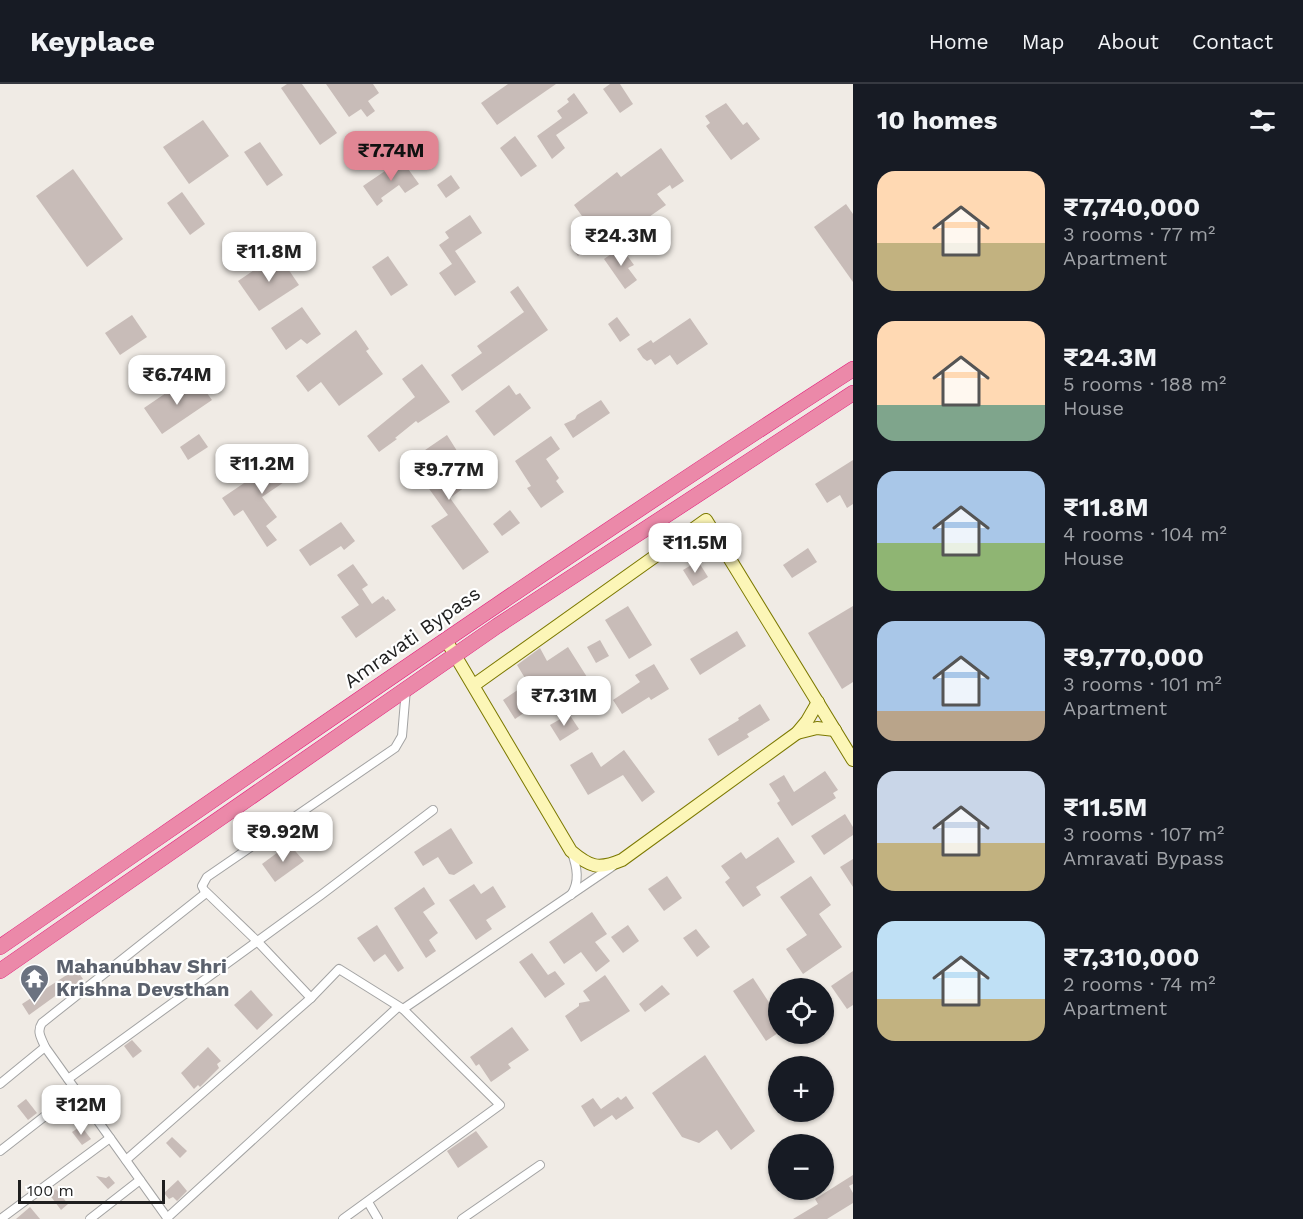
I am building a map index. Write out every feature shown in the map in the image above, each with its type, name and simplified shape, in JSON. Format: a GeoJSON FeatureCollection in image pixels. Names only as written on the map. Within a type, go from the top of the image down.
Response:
{"type":"FeatureCollection","features":[{"type":"Feature","properties":{"kind":"highway","name":"Amravati Bypass"},"geometry":{"type":"LineString","coordinates":[[0,947],[704,465],[853,369]]}},
{"type":"Feature","properties":{"kind":"highway","name":"Amravati Bypass"},"geometry":{"type":"LineString","coordinates":[[0,971],[456,655],[853,393]]}},
{"type":"Feature","properties":{"kind":"street"},"geometry":{"type":"LineString","coordinates":[[474,685],[706,520],[853,760]]}},
{"type":"Feature","properties":{"kind":"street"},"geometry":{"type":"LineString","coordinates":[[446,640],[571,851],[576,866],[577,882],[569,898]]}},
{"type":"Feature","properties":{"kind":"street"},"geometry":{"type":"LineString","coordinates":[[311,998],[201,886],[207,877],[395,748],[402,736],[406,689]]}},
{"type":"Feature","properties":{"kind":"street"},"geometry":{"type":"LineString","coordinates":[[206,893],[42,1023],[39,1032],[45,1047],[168,1219],[401,1008],[569,898],[797,734],[818,702]]}},
{"type":"Feature","properties":{"kind":"street"},"geometry":{"type":"LineString","coordinates":[[797,734],[817,728],[835,730]]}},
{"type":"Feature","properties":{"kind":"street"},"geometry":{"type":"LineString","coordinates":[[68,1079],[433,810]]}},
{"type":"Feature","properties":{"kind":"street"},"geometry":{"type":"LineString","coordinates":[[571,851],[595,867],[622,860]]}},
{"type":"Feature","properties":{"kind":"street"},"geometry":{"type":"LineString","coordinates":[[126,1160],[311,998],[339,969],[401,1008],[500,1104],[343,1219]]}},
{"type":"Feature","properties":{"kind":"street"},"geometry":{"type":"LineString","coordinates":[[0,1084],[45,1047]]}},
{"type":"Feature","properties":{"kind":"street"},"geometry":{"type":"LineString","coordinates":[[0,1150],[76,1091]]}},
{"type":"Feature","properties":{"kind":"street"},"geometry":{"type":"LineString","coordinates":[[2,1218],[110,1138]]}},
{"type":"Feature","properties":{"kind":"street"},"geometry":{"type":"LineString","coordinates":[[462,1219],[540,1165]]}},
{"type":"Feature","properties":{"kind":"street"},"geometry":{"type":"LineString","coordinates":[[90,1219],[140,1180]]}},
{"type":"Feature","properties":{"kind":"street"},"geometry":{"type":"LineString","coordinates":[[368,1202],[378,1219]]}},
{"type":"Feature","properties":{"kind":"building"},"geometry":{"type":"Polygon","coordinates":[[[287,84],[302,84],[337,133],[320,145],[281,88],[287,84]]]}},
{"type":"Feature","properties":{"kind":"building"},"geometry":{"type":"Polygon","coordinates":[[[326,84],[373,84],[379,93],[368,101],[375,111],[367,117],[361,109],[349,117],[326,84]]]}},
{"type":"Feature","properties":{"kind":"building"},"geometry":{"type":"Polygon","coordinates":[[[508,84],[556,84],[497,125],[481,103],[508,84]]]}},
{"type":"Feature","properties":{"kind":"building"},"geometry":{"type":"Polygon","coordinates":[[[610,84],[620,84],[633,104],[620,113],[603,89],[610,84]]]}},
{"type":"Feature","properties":{"kind":"building"},"geometry":{"type":"Polygon","coordinates":[[[574,93],[588,113],[556,135],[565,148],[552,159],[537,136],[562,118],[557,111],[569,102],[567,99],[574,93]]]}},
{"type":"Feature","properties":{"kind":"building"},"geometry":{"type":"Polygon","coordinates":[[[726,103],[743,125],[747,122],[760,139],[731,160],[706,126],[710,123],[705,116],[726,103]]]}},
{"type":"Feature","properties":{"kind":"building"},"geometry":{"type":"Polygon","coordinates":[[[203,120],[229,156],[189,184],[163,147],[203,120]]]}},
{"type":"Feature","properties":{"kind":"building"},"geometry":{"type":"Polygon","coordinates":[[[515,136],[537,166],[521,177],[500,148],[515,136]]]}},
{"type":"Feature","properties":{"kind":"building"},"geometry":{"type":"Polygon","coordinates":[[[260,142],[283,175],[267,186],[244,152],[260,142]]]}},
{"type":"Feature","properties":{"kind":"building"},"geometry":{"type":"Polygon","coordinates":[[[661,148],[684,181],[672,189],[670,185],[657,194],[666,205],[616,240],[606,226],[595,234],[574,205],[617,172],[621,177],[661,148]]]}},
{"type":"Feature","properties":{"kind":"building"},"geometry":{"type":"Polygon","coordinates":[[[398,155],[419,184],[405,193],[399,185],[381,198],[383,201],[377,206],[363,186],[398,165],[398,155]]]}},
{"type":"Feature","properties":{"kind":"building"},"geometry":{"type":"Polygon","coordinates":[[[73,169],[123,239],[87,267],[36,196],[73,169]]]}},
{"type":"Feature","properties":{"kind":"building"},"geometry":{"type":"Polygon","coordinates":[[[451,175],[460,188],[446,198],[437,185],[451,175]]]}},
{"type":"Feature","properties":{"kind":"building"},"geometry":{"type":"Polygon","coordinates":[[[182,192],[205,224],[190,235],[167,203],[182,192]]]}},
{"type":"Feature","properties":{"kind":"building"},"geometry":{"type":"Polygon","coordinates":[[[846,204],[853,214],[853,282],[814,227],[846,204]]]}},
{"type":"Feature","properties":{"kind":"building"},"geometry":{"type":"Polygon","coordinates":[[[470,215],[482,233],[455,251],[476,282],[455,296],[439,273],[452,264],[439,245],[449,238],[445,232],[470,215]]]}},
{"type":"Feature","properties":{"kind":"building"},"geometry":{"type":"Polygon","coordinates":[[[584,233],[593,244],[578,256],[570,245],[584,233]]]}},
{"type":"Feature","properties":{"kind":"building"},"geometry":{"type":"Polygon","coordinates":[[[621,247],[634,265],[628,268],[637,280],[625,289],[604,259],[621,247]]]}},
{"type":"Feature","properties":{"kind":"building"},"geometry":{"type":"Polygon","coordinates":[[[278,254],[299,285],[259,311],[238,281],[278,254]]]}},
{"type":"Feature","properties":{"kind":"building"},"geometry":{"type":"Polygon","coordinates":[[[388,256],[408,285],[391,296],[372,267],[388,256]]]}},
{"type":"Feature","properties":{"kind":"building"},"geometry":{"type":"Polygon","coordinates":[[[518,286],[548,330],[462,391],[451,375],[482,353],[477,346],[524,312],[510,292],[518,286]]]}},
{"type":"Feature","properties":{"kind":"building"},"geometry":{"type":"Polygon","coordinates":[[[302,307],[321,334],[307,344],[301,339],[286,350],[271,328],[302,307]]]}},
{"type":"Feature","properties":{"kind":"building"},"geometry":{"type":"Polygon","coordinates":[[[132,315],[147,337],[120,355],[105,333],[132,315]]]}},
{"type":"Feature","properties":{"kind":"building"},"geometry":{"type":"Polygon","coordinates":[[[617,317],[630,335],[620,342],[608,324],[617,317]]]}},
{"type":"Feature","properties":{"kind":"building"},"geometry":{"type":"Polygon","coordinates":[[[690,318],[708,344],[677,365],[670,355],[655,365],[651,359],[647,361],[643,358],[637,349],[651,340],[653,343],[690,318]]]}},
{"type":"Feature","properties":{"kind":"building"},"geometry":{"type":"Polygon","coordinates":[[[356,330],[369,349],[366,351],[383,374],[339,406],[321,382],[308,392],[296,376],[356,330]]]}},
{"type":"Feature","properties":{"kind":"building"},"geometry":{"type":"Polygon","coordinates":[[[422,364],[450,402],[418,423],[416,421],[379,452],[367,436],[415,397],[402,379],[422,364]]]}},
{"type":"Feature","properties":{"kind":"building"},"geometry":{"type":"Polygon","coordinates":[[[198,381],[212,400],[162,434],[144,408],[182,382],[186,389],[198,381]]]}},
{"type":"Feature","properties":{"kind":"building"},"geometry":{"type":"Polygon","coordinates":[[[509,385],[516,395],[520,393],[531,408],[494,436],[475,411],[509,385]]]}},
{"type":"Feature","properties":{"kind":"building"},"geometry":{"type":"Polygon","coordinates":[[[601,400],[610,413],[573,438],[564,424],[601,400]]]}},
{"type":"Feature","properties":{"kind":"building"},"geometry":{"type":"Polygon","coordinates":[[[199,434],[208,447],[188,460],[180,447],[199,434]]]}},
{"type":"Feature","properties":{"kind":"building"},"geometry":{"type":"Polygon","coordinates":[[[447,435],[464,462],[453,469],[465,487],[450,498],[489,552],[463,570],[431,526],[448,515],[409,461],[447,435]]]}},
{"type":"Feature","properties":{"kind":"building"},"geometry":{"type":"Polygon","coordinates":[[[551,436],[560,449],[546,459],[559,478],[556,481],[564,492],[541,508],[527,488],[531,486],[515,461],[551,436]]]}},
{"type":"Feature","properties":{"kind":"building"},"geometry":{"type":"Polygon","coordinates":[[[290,452],[302,470],[262,497],[277,517],[266,526],[277,540],[267,547],[243,510],[234,516],[222,498],[290,452]]]}},
{"type":"Feature","properties":{"kind":"building"},"geometry":{"type":"Polygon","coordinates":[[[853,460],[853,504],[847,508],[840,495],[827,503],[815,484],[853,460]]]}},
{"type":"Feature","properties":{"kind":"building"},"geometry":{"type":"Polygon","coordinates":[[[510,510],[520,523],[502,536],[493,524],[510,510]]]}},
{"type":"Feature","properties":{"kind":"building"},"geometry":{"type":"Polygon","coordinates":[[[341,522],[355,541],[344,550],[341,546],[310,566],[299,550],[341,522]]]}},
{"type":"Feature","properties":{"kind":"building"},"geometry":{"type":"Polygon","coordinates":[[[808,548],[817,562],[792,578],[783,565],[808,548]]]}},
{"type":"Feature","properties":{"kind":"building"},"geometry":{"type":"Polygon","coordinates":[[[698,561],[708,577],[693,586],[683,570],[698,561]]]}},
{"type":"Feature","properties":{"kind":"building"},"geometry":{"type":"Polygon","coordinates":[[[353,564],[368,585],[362,589],[372,604],[383,596],[396,610],[356,638],[341,617],[359,605],[337,575],[353,564]]]}},
{"type":"Feature","properties":{"kind":"building"},"geometry":{"type":"Polygon","coordinates":[[[628,606],[652,645],[629,659],[605,620],[628,606]]]}},
{"type":"Feature","properties":{"kind":"building"},"geometry":{"type":"Polygon","coordinates":[[[853,606],[853,682],[842,689],[808,633],[853,606]]]}},
{"type":"Feature","properties":{"kind":"building"},"geometry":{"type":"Polygon","coordinates":[[[737,631],[746,646],[700,675],[690,659],[737,631]]]}},
{"type":"Feature","properties":{"kind":"building"},"geometry":{"type":"Polygon","coordinates":[[[600,640],[609,656],[596,663],[587,647],[600,640]]]}},
{"type":"Feature","properties":{"kind":"building"},"geometry":{"type":"Polygon","coordinates":[[[568,647],[587,677],[572,687],[568,681],[538,700],[540,702],[515,719],[503,700],[528,683],[517,665],[540,648],[547,661],[568,647]]]}},
{"type":"Feature","properties":{"kind":"building"},"geometry":{"type":"Polygon","coordinates":[[[654,664],[669,689],[651,700],[649,697],[622,714],[613,700],[640,682],[635,675],[654,664]]]}},
{"type":"Feature","properties":{"kind":"building"},"geometry":{"type":"Polygon","coordinates":[[[760,704],[770,720],[747,734],[749,737],[718,756],[708,739],[760,704]]]}},
{"type":"Feature","properties":{"kind":"building"},"geometry":{"type":"Polygon","coordinates":[[[569,714],[579,729],[560,741],[550,725],[569,714]]]}},
{"type":"Feature","properties":{"kind":"building"},"geometry":{"type":"Polygon","coordinates":[[[624,750],[655,792],[642,802],[623,775],[588,795],[570,765],[592,752],[601,767],[624,750]]]}},
{"type":"Feature","properties":{"kind":"building"},"geometry":{"type":"Polygon","coordinates":[[[825,771],[838,790],[833,793],[836,798],[792,826],[777,803],[780,801],[769,784],[784,775],[794,792],[825,771]]]}},
{"type":"Feature","properties":{"kind":"building"},"geometry":{"type":"Polygon","coordinates":[[[845,814],[853,827],[853,835],[824,855],[811,836],[845,814]]]}},
{"type":"Feature","properties":{"kind":"building"},"geometry":{"type":"Polygon","coordinates":[[[451,828],[473,863],[454,875],[449,874],[438,857],[423,866],[414,852],[451,828]]]}},
{"type":"Feature","properties":{"kind":"building"},"geometry":{"type":"Polygon","coordinates":[[[778,837],[795,862],[756,887],[761,895],[743,907],[725,882],[730,878],[721,866],[741,852],[746,859],[778,837]]]}},
{"type":"Feature","properties":{"kind":"building"},"geometry":{"type":"Polygon","coordinates":[[[289,844],[304,861],[275,882],[262,864],[289,844]]]}},
{"type":"Feature","properties":{"kind":"building"},"geometry":{"type":"Polygon","coordinates":[[[853,859],[853,887],[840,867],[853,859]]]}},
{"type":"Feature","properties":{"kind":"building"},"geometry":{"type":"Polygon","coordinates":[[[667,876],[682,898],[664,911],[648,889],[667,876]]]}},
{"type":"Feature","properties":{"kind":"building"},"geometry":{"type":"Polygon","coordinates":[[[811,876],[831,905],[819,914],[842,947],[803,974],[786,949],[807,935],[780,897],[811,876]]]}},
{"type":"Feature","properties":{"kind":"building"},"geometry":{"type":"Polygon","coordinates":[[[474,884],[481,894],[493,886],[506,907],[486,920],[492,929],[476,940],[449,900],[474,884]]]}},
{"type":"Feature","properties":{"kind":"building"},"geometry":{"type":"Polygon","coordinates":[[[424,887],[435,904],[423,912],[438,933],[429,940],[436,951],[426,958],[394,908],[424,887]]]}},
{"type":"Feature","properties":{"kind":"building"},"geometry":{"type":"Polygon","coordinates":[[[592,912],[607,934],[595,942],[610,961],[596,972],[581,952],[564,964],[549,942],[592,912]]]}},
{"type":"Feature","properties":{"kind":"building"},"geometry":{"type":"Polygon","coordinates":[[[377,925],[404,968],[398,972],[385,954],[374,962],[357,938],[377,925]]]}},
{"type":"Feature","properties":{"kind":"building"},"geometry":{"type":"Polygon","coordinates":[[[628,925],[639,941],[623,953],[611,937],[628,925]]]}},
{"type":"Feature","properties":{"kind":"building"},"geometry":{"type":"Polygon","coordinates":[[[696,929],[710,947],[697,957],[683,938],[696,929]]]}},
{"type":"Feature","properties":{"kind":"building"},"geometry":{"type":"Polygon","coordinates":[[[532,953],[548,975],[555,971],[565,984],[545,998],[519,962],[532,953]]]}},
{"type":"Feature","properties":{"kind":"building"},"geometry":{"type":"Polygon","coordinates":[[[76,969],[83,979],[29,1015],[22,1004],[76,969]]]}},
{"type":"Feature","properties":{"kind":"building"},"geometry":{"type":"Polygon","coordinates":[[[853,971],[853,1005],[847,1009],[834,990],[834,984],[853,971]]]}},
{"type":"Feature","properties":{"kind":"building"},"geometry":{"type":"Polygon","coordinates":[[[605,975],[630,1011],[581,1042],[565,1016],[579,1006],[579,1003],[590,1001],[583,991],[605,975]]]}},
{"type":"Feature","properties":{"kind":"building"},"geometry":{"type":"Polygon","coordinates":[[[753,978],[768,1001],[768,1040],[766,1041],[733,991],[753,978]]]}},
{"type":"Feature","properties":{"kind":"building"},"geometry":{"type":"Polygon","coordinates":[[[662,985],[670,994],[645,1012],[639,1004],[662,985]]]}},
{"type":"Feature","properties":{"kind":"building"},"geometry":{"type":"Polygon","coordinates":[[[251,990],[273,1015],[257,1030],[234,1005],[251,990]]]}},
{"type":"Feature","properties":{"kind":"building"},"geometry":{"type":"Polygon","coordinates":[[[512,1027],[529,1050],[508,1064],[511,1068],[491,1082],[479,1064],[476,1066],[470,1057],[512,1027]]]}},
{"type":"Feature","properties":{"kind":"building"},"geometry":{"type":"Polygon","coordinates":[[[132,1040],[142,1051],[133,1058],[124,1046],[132,1040]]]}},
{"type":"Feature","properties":{"kind":"building"},"geometry":{"type":"Polygon","coordinates":[[[208,1047],[221,1061],[217,1064],[219,1068],[200,1087],[198,1085],[194,1089],[181,1073],[208,1047]]]}},
{"type":"Feature","properties":{"kind":"building"},"geometry":{"type":"Polygon","coordinates":[[[705,1055],[755,1131],[731,1150],[717,1130],[699,1143],[682,1137],[652,1093],[705,1055]]]}},
{"type":"Feature","properties":{"kind":"building"},"geometry":{"type":"Polygon","coordinates":[[[626,1096],[634,1108],[616,1120],[612,1115],[594,1127],[581,1106],[593,1098],[601,1109],[618,1097],[621,1100],[626,1096]]]}},
{"type":"Feature","properties":{"kind":"building"},"geometry":{"type":"Polygon","coordinates":[[[26,1099],[37,1113],[28,1120],[17,1106],[26,1099]]]}},
{"type":"Feature","properties":{"kind":"building"},"geometry":{"type":"Polygon","coordinates":[[[81,1126],[91,1139],[82,1145],[72,1132],[81,1126]]]}},
{"type":"Feature","properties":{"kind":"building"},"geometry":{"type":"Polygon","coordinates":[[[476,1131],[488,1147],[458,1168],[447,1151],[476,1131]]]}},
{"type":"Feature","properties":{"kind":"building"},"geometry":{"type":"Polygon","coordinates":[[[172,1137],[187,1151],[180,1158],[166,1143],[172,1137]]]}},
{"type":"Feature","properties":{"kind":"building"},"geometry":{"type":"Polygon","coordinates":[[[853,1175],[853,1184],[849,1186],[853,1193],[853,1203],[827,1219],[793,1219],[818,1204],[816,1200],[834,1200],[834,1187],[853,1175]]]}},
{"type":"Feature","properties":{"kind":"building"},"geometry":{"type":"Polygon","coordinates":[[[96,1176],[106,1178],[109,1176],[115,1183],[108,1189],[96,1176]]]}},
{"type":"Feature","properties":{"kind":"building"},"geometry":{"type":"Polygon","coordinates":[[[178,1180],[187,1191],[177,1201],[173,1197],[169,1199],[164,1193],[178,1180]]]}},
{"type":"Feature","properties":{"kind":"building"},"geometry":{"type":"Polygon","coordinates":[[[56,1189],[68,1204],[61,1210],[49,1194],[56,1189]]]}},
{"type":"Feature","properties":{"kind":"building"},"geometry":{"type":"Polygon","coordinates":[[[30,1207],[40,1219],[16,1219],[30,1207]]]}},
{"type":"Feature","properties":{"kind":"place","name":"Mahanubhav Shri Krishna Devsthan"},"geometry":{"type":"Point","coordinates":[35,1004]}}]}
